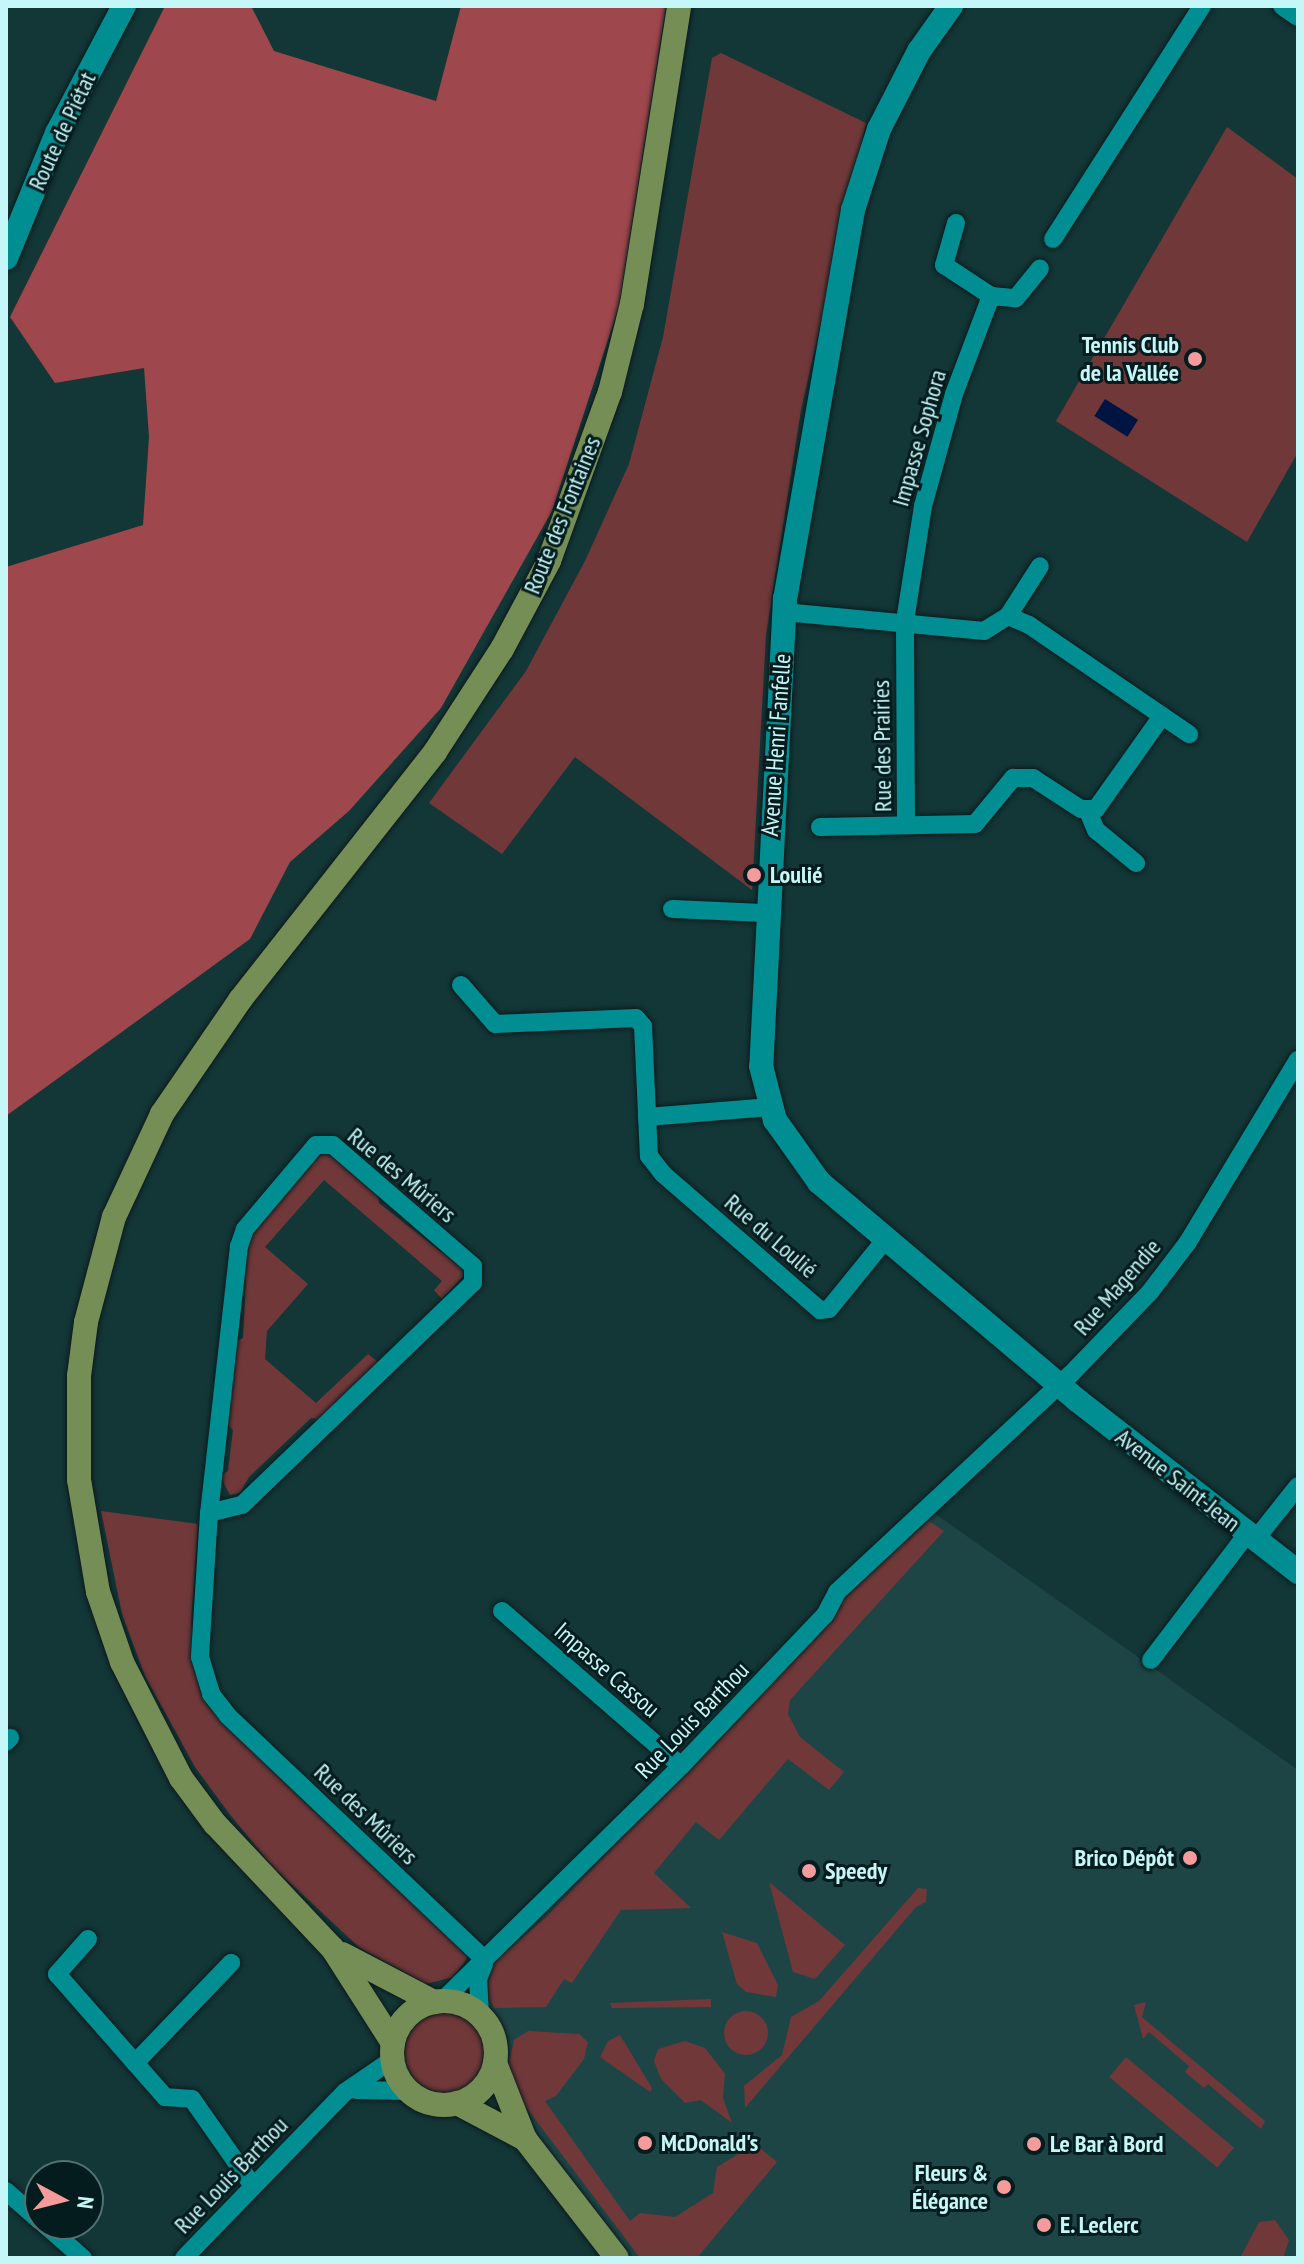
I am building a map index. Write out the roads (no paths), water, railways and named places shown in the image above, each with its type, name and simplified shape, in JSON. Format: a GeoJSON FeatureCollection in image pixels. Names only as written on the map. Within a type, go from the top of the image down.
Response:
{"type":"FeatureCollection","features":[{"type":"Feature","properties":{"kind":"main road","name":"Route des Fontaines"},"geometry":{"type":"LineString","coordinates":[[333,1949],[215,1824],[148,1720],[98,1592],[79,1480],[79,1376],[86,1322],[114,1217],[162,1114],[278,953],[435,752],[502,649],[549,561],[610,392],[632,304],[679,6]]}},
{"type":"Feature","properties":{"kind":"main road"},"geometry":{"type":"LineString","coordinates":[[333,1949],[438,2002],[480,2015],[494,2038],[495,2063],[525,2139],[617,2258]]}},
{"type":"Feature","properties":{"kind":"main road"},"geometry":{"type":"LineString","coordinates":[[333,1949],[393,2051],[409,2091],[440,2105],[457,2103],[482,2089],[495,2063]]}},
{"type":"Feature","properties":{"kind":"main road"},"geometry":{"type":"LineString","coordinates":[[393,2051],[408,2016],[438,2002]]}},
{"type":"Feature","properties":{"kind":"main road"},"geometry":{"type":"LineString","coordinates":[[457,2103],[525,2139]]}},
{"type":"Feature","properties":{"kind":"street","name":"Route de Piétat"},"geometry":{"type":"LineString","coordinates":[[6,258],[57,133],[124,6]]}},
{"type":"Feature","properties":{"kind":"street","name":"Avenue Henri Fanfelle"},"geometry":{"type":"LineString","coordinates":[[951,6],[919,51],[879,129],[853,210],[784,612],[765,913],[761,1066],[771,1107],[803,1163],[885,1240],[1060,1384]]}},
{"type":"Feature","properties":{"kind":"street"},"geometry":{"type":"LineString","coordinates":[[1053,239],[1202,6]]}},
{"type":"Feature","properties":{"kind":"street"},"geometry":{"type":"LineString","coordinates":[[1282,6],[1298,17]]}},
{"type":"Feature","properties":{"kind":"street"},"geometry":{"type":"LineString","coordinates":[[956,223],[944,265],[991,296],[1016,298],[1040,268]]}},
{"type":"Feature","properties":{"kind":"street","name":"Impasse Sophora"},"geometry":{"type":"LineString","coordinates":[[905,621],[923,506],[954,394],[991,296]]}},
{"type":"Feature","properties":{"kind":"street"},"geometry":{"type":"LineString","coordinates":[[784,612],[905,621],[984,631],[1008,616],[1040,566]]}},
{"type":"Feature","properties":{"kind":"street"},"geometry":{"type":"LineString","coordinates":[[1008,616],[1189,734]]}},
{"type":"Feature","properties":{"kind":"street","name":"Rue des Prairies"},"geometry":{"type":"LineString","coordinates":[[905,621],[906,822],[931,829],[975,824],[1013,778],[1033,778],[1087,809]]}},
{"type":"Feature","properties":{"kind":"street"},"geometry":{"type":"LineString","coordinates":[[1136,863],[1096,830],[1087,809],[1096,809],[1162,716]]}},
{"type":"Feature","properties":{"kind":"street"},"geometry":{"type":"LineString","coordinates":[[820,827],[906,822]]}},
{"type":"Feature","properties":{"kind":"street"},"geometry":{"type":"LineString","coordinates":[[672,909],[765,913]]}},
{"type":"Feature","properties":{"kind":"street","name":"Rue du Loulié"},"geometry":{"type":"LineString","coordinates":[[461,985],[495,1024],[636,1018],[643,1026],[649,1156],[663,1174],[820,1310],[829,1309],[885,1240]]}},
{"type":"Feature","properties":{"kind":"street","name":"Rue Magendie"},"geometry":{"type":"LineString","coordinates":[[927,1508],[1060,1384],[1150,1292],[1188,1242],[1298,1060]]}},
{"type":"Feature","properties":{"kind":"street"},"geometry":{"type":"LineString","coordinates":[[647,1117],[771,1107]]}},
{"type":"Feature","properties":{"kind":"street","name":"Rue des Mûriers"},"geometry":{"type":"LineString","coordinates":[[209,1513],[242,1505],[473,1283],[473,1266],[333,1145],[316,1145],[245,1229],[239,1246],[209,1513],[199,1622],[200,1657],[211,1694],[228,1716],[485,1960]]}},
{"type":"Feature","properties":{"kind":"street","name":"Avenue Saint-Jean"},"geometry":{"type":"LineString","coordinates":[[1060,1384],[1298,1572]]}},
{"type":"Feature","properties":{"kind":"street"},"geometry":{"type":"LineString","coordinates":[[1151,1660],[1251,1537],[1298,1486]]}},
{"type":"Feature","properties":{"kind":"street","name":"Rue Louis Barthou"},"geometry":{"type":"LineString","coordinates":[[438,2002],[485,1960],[681,1766],[825,1615],[837,1592],[927,1508]]}},
{"type":"Feature","properties":{"kind":"street","name":"Impasse Cassou"},"geometry":{"type":"LineString","coordinates":[[502,1611],[681,1766]]}},
{"type":"Feature","properties":{"kind":"street"},"geometry":{"type":"LineString","coordinates":[[88,1939],[57,1974],[165,2097],[192,2099],[253,2186]]}},
{"type":"Feature","properties":{"kind":"street"},"geometry":{"type":"LineString","coordinates":[[480,2015],[478,1979],[485,1960]]}},
{"type":"Feature","properties":{"kind":"street"},"geometry":{"type":"LineString","coordinates":[[135,2063],[231,1963]]}},
{"type":"Feature","properties":{"kind":"street","name":"Rue Louis Barthou"},"geometry":{"type":"LineString","coordinates":[[184,2258],[345,2092],[393,2051]]}},
{"type":"Feature","properties":{"kind":"street"},"geometry":{"type":"LineString","coordinates":[[345,2092],[381,2087],[409,2091]]}},
{"type":"Feature","properties":{"kind":"street"},"geometry":{"type":"LineString","coordinates":[[6,2191],[24,2206]]}},
{"type":"Feature","properties":{"kind":"street"},"geometry":{"type":"LineString","coordinates":[[62,2240],[83,2258]]}},
{"type":"Feature","properties":{"kind":"water"},"geometry":{"type":"Polygon","coordinates":[[[1105,399],[1138,420],[1127,437],[1094,416],[1105,399]]]}},
{"type":"Feature","properties":{"kind":"place","name":"Tennis Club de la Vallée"},"geometry":{"type":"Point","coordinates":[1195,359]}},
{"type":"Feature","properties":{"kind":"place","name":"Loulié"},"geometry":{"type":"Point","coordinates":[754,875]}},
{"type":"Feature","properties":{"kind":"place","name":"Brico Dépôt"},"geometry":{"type":"Point","coordinates":[1190,1858]}},
{"type":"Feature","properties":{"kind":"place","name":"Speedy"},"geometry":{"type":"Point","coordinates":[809,1871]}},
{"type":"Feature","properties":{"kind":"place","name":"McDonald's"},"geometry":{"type":"Point","coordinates":[645,2143]}},
{"type":"Feature","properties":{"kind":"place","name":"Le Bar à Bord"},"geometry":{"type":"Point","coordinates":[1034,2144]}},
{"type":"Feature","properties":{"kind":"place","name":"Fleurs & Élégance"},"geometry":{"type":"Point","coordinates":[1004,2187]}},
{"type":"Feature","properties":{"kind":"place","name":"E. Leclerc"},"geometry":{"type":"Point","coordinates":[1044,2225]}}]}
